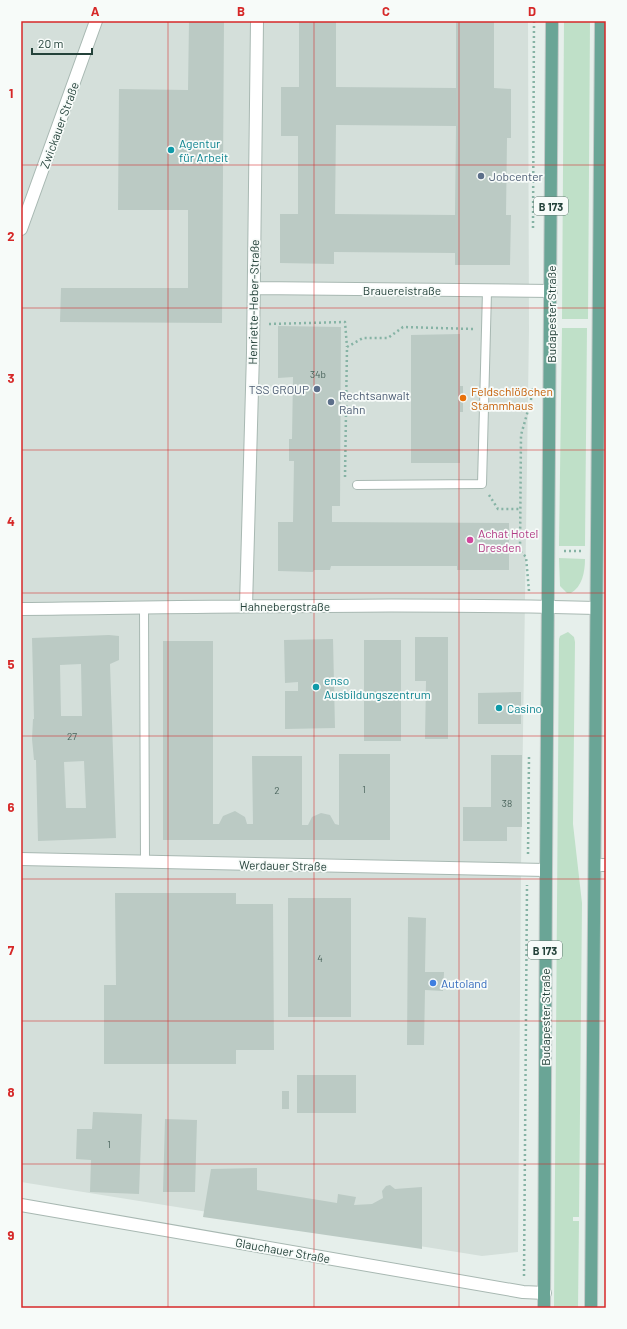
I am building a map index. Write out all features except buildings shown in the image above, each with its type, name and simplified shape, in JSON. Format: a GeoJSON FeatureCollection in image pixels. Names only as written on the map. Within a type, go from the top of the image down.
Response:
{"type":"FeatureCollection","features":[{"type":"Feature","properties":{"kind":"main road","name":"Budapester Straße"},"geometry":{"type":"LineString","coordinates":[[544,1308],[552,21]]}},
{"type":"Feature","properties":{"kind":"main road"},"geometry":{"type":"LineString","coordinates":[[591,1308],[600,865],[596,608],[601,21]]}},
{"type":"Feature","properties":{"kind":"street","name":"Zwickauer Straße"},"geometry":{"type":"LineString","coordinates":[[21,229],[96,21]]}},
{"type":"Feature","properties":{"kind":"street","name":"Henriette-Heber-Straße"},"geometry":{"type":"LineString","coordinates":[[246,606],[254,288],[257,21]]}},
{"type":"Feature","properties":{"kind":"street","name":"Brauereistraße"},"geometry":{"type":"LineString","coordinates":[[254,288],[551,291]]}},
{"type":"Feature","properties":{"kind":"street","name":"Hahnebergstraße"},"geometry":{"type":"LineString","coordinates":[[21,609],[246,606],[548,607]]}},
{"type":"Feature","properties":{"kind":"street"},"geometry":{"type":"LineString","coordinates":[[548,607],[596,608]]}},
{"type":"Feature","properties":{"kind":"street","name":"Werdauer Straße"},"geometry":{"type":"LineString","coordinates":[[21,859],[546,870]]}},
{"type":"Feature","properties":{"kind":"street","name":"Glauchauer Straße"},"geometry":{"type":"LineString","coordinates":[[21,1205],[524,1292],[545,1293]]}},
{"type":"Feature","properties":{"kind":"lane"},"geometry":{"type":"LineString","coordinates":[[357,485],[482,484],[487,291]]}},
{"type":"Feature","properties":{"kind":"lane"},"geometry":{"type":"LineString","coordinates":[[144,608],[145,862]]}},
{"type":"Feature","properties":{"kind":"path"},"geometry":{"type":"LineString","coordinates":[[268,331],[269,323],[345,322],[347,347],[345,486],[357,485]]}},
{"type":"Feature","properties":{"kind":"path"},"geometry":{"type":"LineString","coordinates":[[347,347],[364,338],[388,338],[402,327],[486,329]]}},
{"type":"Feature","properties":{"kind":"path"},"geometry":{"type":"LineString","coordinates":[[482,484],[498,509],[521,509]]}},
{"type":"Feature","properties":{"kind":"path"},"geometry":{"type":"LineString","coordinates":[[558,551],[587,552]]}},
{"type":"Feature","properties":{"kind":"path"},"geometry":{"type":"LineString","coordinates":[[524,1292],[529,752]]}},
{"type":"Feature","properties":{"kind":"shaded area"},"geometry":{"type":"Polygon","coordinates":[[[21,21],[528,21],[529,330],[521,868],[518,1252],[482,1256],[21,1182],[21,21]]]}},
{"type":"Feature","properties":{"kind":"green space"},"geometry":{"type":"Polygon","coordinates":[[[564,21],[590,21],[588,319],[562,319],[564,21]]]}},
{"type":"Feature","properties":{"kind":"green space"},"geometry":{"type":"Polygon","coordinates":[[[562,328],[587,328],[585,546],[559,546],[562,328]]]}},
{"type":"Feature","properties":{"kind":"green space"},"geometry":{"type":"Polygon","coordinates":[[[559,558],[585,559],[582,579],[578,587],[571,593],[567,593],[560,586],[559,558]]]}},
{"type":"Feature","properties":{"kind":"green space"},"geometry":{"type":"Polygon","coordinates":[[[568,632],[574,637],[575,642],[573,824],[582,903],[579,1217],[573,1217],[573,1221],[579,1221],[578,1308],[554,1308],[559,639],[560,636],[568,632]]]}},
{"type":"Feature","properties":{"kind":"place","name":"Agentur für Arbeit"},"geometry":{"type":"Point","coordinates":[171,150]}},
{"type":"Feature","properties":{"kind":"place","name":"Jobcenter"},"geometry":{"type":"Point","coordinates":[481,176]}},
{"type":"Feature","properties":{"kind":"place","name":"TSS GROUP"},"geometry":{"type":"Point","coordinates":[317,389]}},
{"type":"Feature","properties":{"kind":"place","name":"Feldschlößchen Stammhaus"},"geometry":{"type":"Point","coordinates":[463,398]}},
{"type":"Feature","properties":{"kind":"place","name":"Rechtsanwalt Rahn"},"geometry":{"type":"Point","coordinates":[331,402]}},
{"type":"Feature","properties":{"kind":"place","name":"Achat Hotel Dresden"},"geometry":{"type":"Point","coordinates":[470,540]}},
{"type":"Feature","properties":{"kind":"place","name":"enso Ausbildungszentrum"},"geometry":{"type":"Point","coordinates":[316,687]}},
{"type":"Feature","properties":{"kind":"place","name":"Casino"},"geometry":{"type":"Point","coordinates":[499,708]}},
{"type":"Feature","properties":{"kind":"place","name":"Autoland"},"geometry":{"type":"Point","coordinates":[433,983]}}]}
